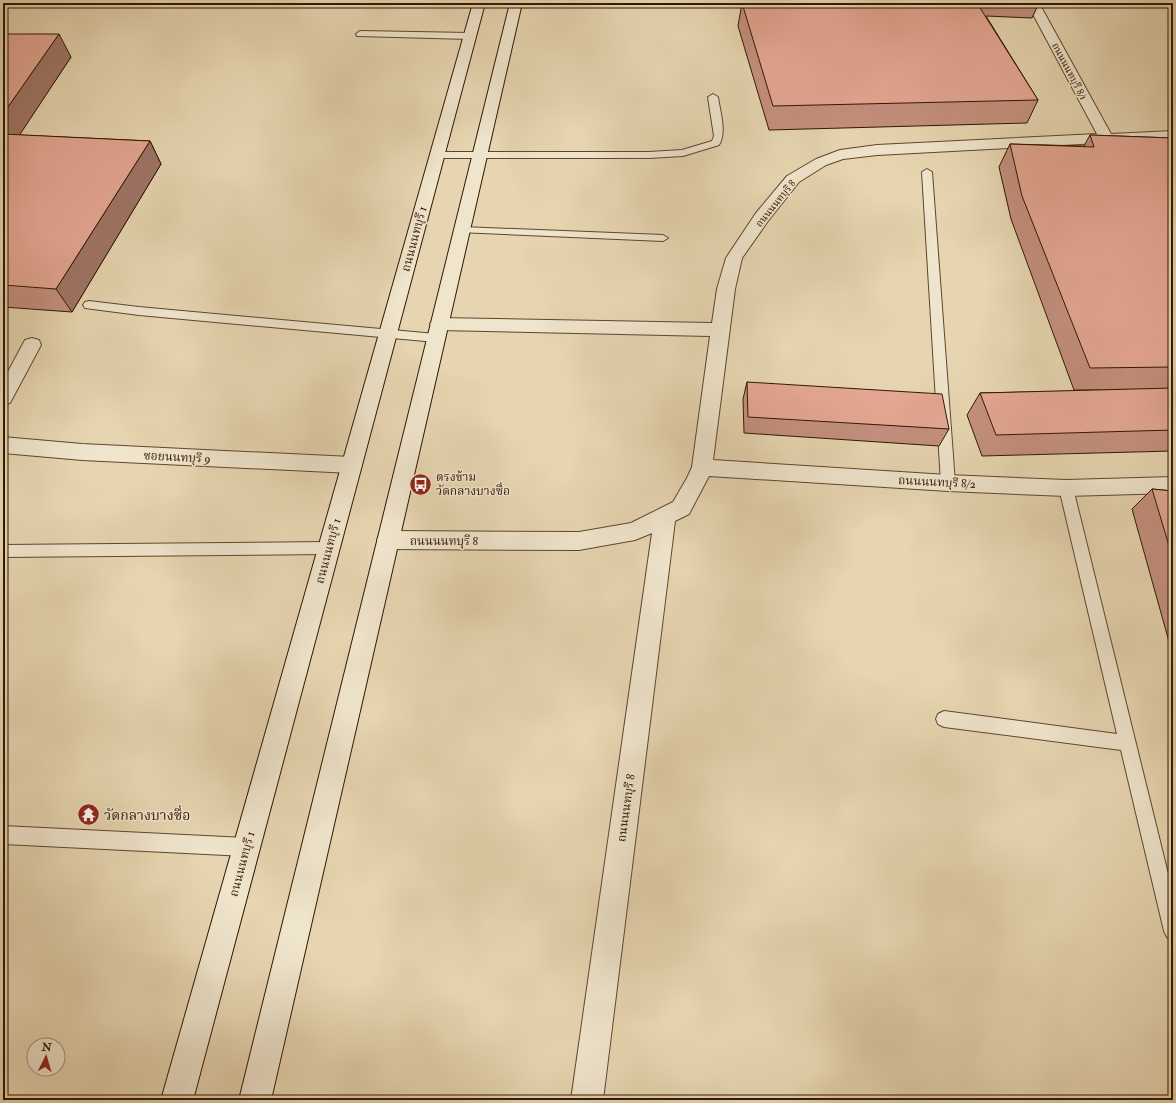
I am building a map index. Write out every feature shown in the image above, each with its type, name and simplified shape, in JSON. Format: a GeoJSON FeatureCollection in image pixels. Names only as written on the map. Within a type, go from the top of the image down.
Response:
{"type":"FeatureCollection","features":[{"type":"Feature","properties":{"kind":"street","name":"ถนนนนทบุรี 1"},"geometry":{"type":"LineString","coordinates":[[177,1100],[479,3]]}},
{"type":"Feature","properties":{"kind":"street"},"geometry":{"type":"LineString","coordinates":[[255,1100],[516,3]]}},
{"type":"Feature","properties":{"kind":"street","name":"ถนนนนทบุรี 8/1"},"geometry":{"type":"LineString","coordinates":[[1033,3],[1106,138]]}},
{"type":"Feature","properties":{"kind":"street","name":"ถนนนนทบุรี 8"},"geometry":{"type":"LineString","coordinates":[[388,540],[579,541],[636,531],[681,508],[697,480],[702,467],[726,289],[734,258],[762,217],[793,179],[821,162],[840,155],[877,150],[1173,135]]}},
{"type":"Feature","properties":{"kind":"street"},"geometry":{"type":"LineString","coordinates":[[438,331],[721,330]]}},
{"type":"Feature","properties":{"kind":"street"},"geometry":{"type":"LineString","coordinates":[[3,398],[32,345]]}},
{"type":"Feature","properties":{"kind":"street","name":"ซอยนนทบุรี 9"},"geometry":{"type":"LineString","coordinates":[[3,445],[82,452],[352,464]]}},
{"type":"Feature","properties":{"kind":"street","name":"ถนนนนทบุรี 8/2"},"geometry":{"type":"LineString","coordinates":[[702,467],[948,483],[1066,488],[1173,485]]}},
{"type":"Feature","properties":{"kind":"street","name":"ถนนนนทบุรี 8"},"geometry":{"type":"LineString","coordinates":[[587,1100],[665,516]]}},
{"type":"Feature","properties":{"kind":"lane"},"geometry":{"type":"LineString","coordinates":[[360,34],[470,36]]}},
{"type":"Feature","properties":{"kind":"lane"},"geometry":{"type":"LineString","coordinates":[[437,154],[479,156],[649,155],[683,153],[716,143],[719,136],[712,96]]}},
{"type":"Feature","properties":{"kind":"lane"},"geometry":{"type":"LineString","coordinates":[[927,172],[948,483]]}},
{"type":"Feature","properties":{"kind":"lane"},"geometry":{"type":"LineString","coordinates":[[462,230],[663,238]]}},
{"type":"Feature","properties":{"kind":"lane"},"geometry":{"type":"LineString","coordinates":[[89,305],[139,311],[388,333],[438,331]]}},
{"type":"Feature","properties":{"kind":"lane"},"geometry":{"type":"LineString","coordinates":[[1066,488],[1173,931]]}},
{"type":"Feature","properties":{"kind":"lane"},"geometry":{"type":"LineString","coordinates":[[3,551],[101,552],[329,548]]}},
{"type":"Feature","properties":{"kind":"lane"},"geometry":{"type":"LineString","coordinates":[[944,719],[1128,743]]}},
{"type":"Feature","properties":{"kind":"lane"},"geometry":{"type":"LineString","coordinates":[[3,835],[246,847]]}},
{"type":"Feature","properties":{"kind":"building"},"geometry":{"type":"Polygon","coordinates":[[[742,3],[977,3],[1038,100],[773,106],[742,3]]]}},
{"type":"Feature","properties":{"kind":"building"},"geometry":{"type":"Polygon","coordinates":[[[3,34],[59,34],[3,114],[3,34]]]}},
{"type":"Feature","properties":{"kind":"building"},"geometry":{"type":"Polygon","coordinates":[[[3,134],[150,141],[56,289],[3,285],[3,134]]]}},
{"type":"Feature","properties":{"kind":"building"},"geometry":{"type":"Polygon","coordinates":[[[1090,135],[1173,138],[1173,367],[1090,368],[1022,196],[1010,144],[1094,147],[1090,135]]]}},
{"type":"Feature","properties":{"kind":"building"},"geometry":{"type":"Polygon","coordinates":[[[747,382],[942,394],[949,429],[748,417],[747,382]]]}},
{"type":"Feature","properties":{"kind":"building"},"geometry":{"type":"Polygon","coordinates":[[[1173,388],[1173,430],[996,435],[980,393],[1173,388]]]}},
{"type":"Feature","properties":{"kind":"building"},"geometry":{"type":"Polygon","coordinates":[[[1152,489],[1173,491],[1173,559],[1152,489]]]}},
{"type":"Feature","properties":{"kind":"place","name":"ตรงข้าม วัดกลางบางซื่อ"},"geometry":{"type":"Point","coordinates":[421,484]}},
{"type":"Feature","properties":{"kind":"place","name":"วัดกลางบางซื่อ"},"geometry":{"type":"Point","coordinates":[88,815]}}]}
